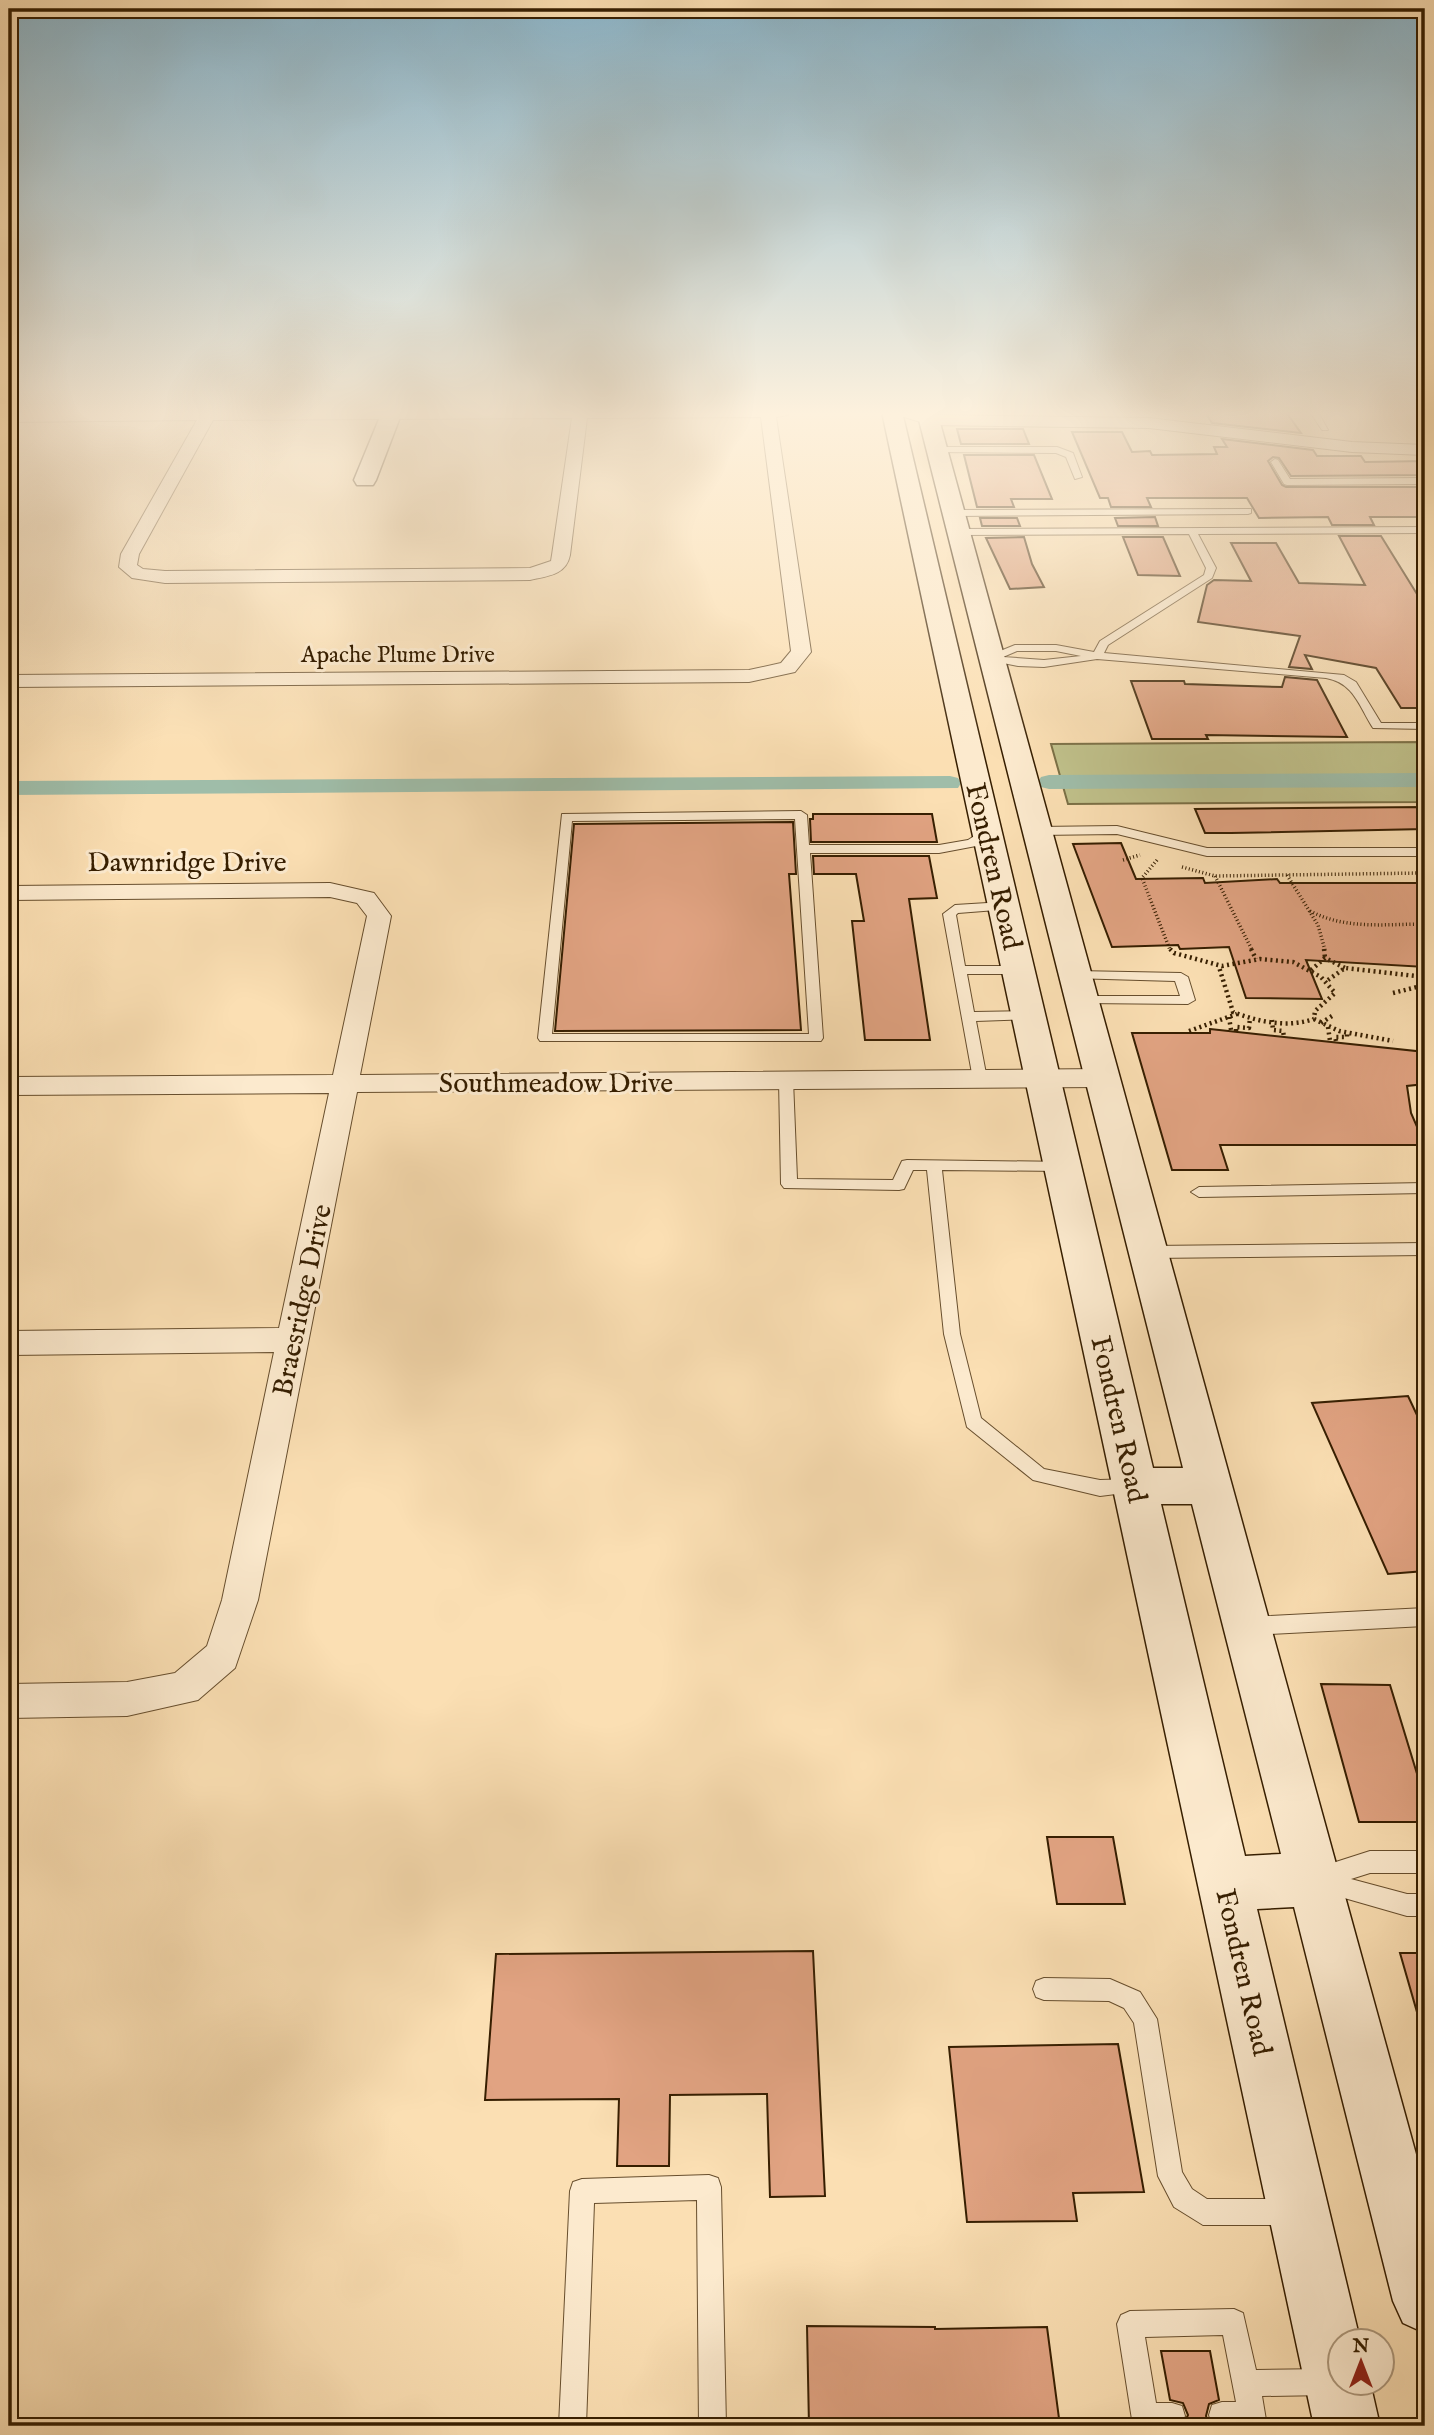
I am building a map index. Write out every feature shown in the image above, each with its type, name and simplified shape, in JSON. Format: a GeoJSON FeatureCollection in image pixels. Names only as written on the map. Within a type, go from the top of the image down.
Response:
{"type":"FeatureCollection","features":[{"type":"Feature","properties":{"kind":"main road","name":"Fondren Road"},"geometry":{"type":"LineString","coordinates":[[947,526],[947,657],[1326,2333]]}},
{"type":"Feature","properties":{"kind":"main road","name":"Fondren Road"},"geometry":{"type":"LineString","coordinates":[[948,526],[992,658],[1316,1879],[1425,2301]]}},
{"type":"Feature","properties":{"kind":"main road"},"geometry":{"type":"LineString","coordinates":[[947,657],[992,658]]}},
{"type":"Feature","properties":{"kind":"main road"},"geometry":{"type":"LineString","coordinates":[[987,832],[1038,831]]}},
{"type":"Feature","properties":{"kind":"main road"},"geometry":{"type":"LineString","coordinates":[[1135,1486],[1212,1486]]}},
{"type":"Feature","properties":{"kind":"main road"},"geometry":{"type":"LineString","coordinates":[[1225,1884],[1316,1879]]}},
{"type":"Feature","properties":{"kind":"main road","name":"Fondren Road"},"geometry":{"type":"LineString","coordinates":[[1340,2396],[1347,2426]]}},
{"type":"Feature","properties":{"kind":"street"},"geometry":{"type":"LineString","coordinates":[[146,526],[130,554],[128,567],[138,574],[165,577],[530,573],[549,570],[559,565],[565,526]]}},
{"type":"Feature","properties":{"kind":"street","name":"Apache Plume Drive"},"geometry":{"type":"LineString","coordinates":[[9,681],[749,676],[788,668],[801,652],[787,526]]}},
{"type":"Feature","properties":{"kind":"street","name":"Dawnridge Drive"},"geometry":{"type":"LineString","coordinates":[[9,892],[330,890],[365,898]]}},
{"type":"Feature","properties":{"kind":"street","name":"Braesridge Drive"},"geometry":{"type":"LineString","coordinates":[[9,1701],[127,1699],[185,1688],[222,1656],[240,1600],[379,916],[365,898]]}},
{"type":"Feature","properties":{"kind":"street","name":"Southmeadow Drive"},"geometry":{"type":"LineString","coordinates":[[9,1086],[1104,1079]]}},
{"type":"Feature","properties":{"kind":"street"},"geometry":{"type":"LineString","coordinates":[[9,1343],[292,1340]]}},
{"type":"Feature","properties":{"kind":"lane"},"geometry":{"type":"LineString","coordinates":[[1028,526],[1192,531],[1425,530]]}},
{"type":"Feature","properties":{"kind":"lane"},"geometry":{"type":"LineString","coordinates":[[992,658],[1018,665],[1061,664],[1097,656],[1104,643],[1209,576],[1211,568],[1192,531]]}},
{"type":"Feature","properties":{"kind":"lane"},"geometry":{"type":"LineString","coordinates":[[992,658],[1016,648],[1056,648],[1097,656],[1344,678],[1352,684],[1377,726],[1425,726]]}},
{"type":"Feature","properties":{"kind":"lane"},"geometry":{"type":"LineString","coordinates":[[801,815],[803,849],[816,1038],[545,1038],[566,817],[801,815]]}},
{"type":"Feature","properties":{"kind":"lane"},"geometry":{"type":"LineString","coordinates":[[1038,831],[1116,830],[1207,852],[1425,852]]}},
{"type":"Feature","properties":{"kind":"lane"},"geometry":{"type":"LineString","coordinates":[[803,849],[939,849],[972,844],[987,832]]}},
{"type":"Feature","properties":{"kind":"lane"},"geometry":{"type":"LineString","coordinates":[[980,1079],[949,914],[955,909],[1004,906]]}},
{"type":"Feature","properties":{"kind":"lane"},"geometry":{"type":"LineString","coordinates":[[960,970],[1018,970]]}},
{"type":"Feature","properties":{"kind":"lane"},"geometry":{"type":"LineString","coordinates":[[1181,977],[1188,1000],[1080,987],[1181,977]]}},
{"type":"Feature","properties":{"kind":"lane"},"geometry":{"type":"LineString","coordinates":[[968,1017],[1028,1015]]}},
{"type":"Feature","properties":{"kind":"lane"},"geometry":{"type":"LineString","coordinates":[[786,1080],[789,1184],[899,1185],[907,1164],[1063,1166]]}},
{"type":"Feature","properties":{"kind":"lane"},"geometry":{"type":"LineString","coordinates":[[934,1164],[952,1334],[974,1422],[1039,1475],[1100,1488],[1135,1486]]}},
{"type":"Feature","properties":{"kind":"lane"},"geometry":{"type":"LineString","coordinates":[[1199,1192],[1425,1188]]}},
{"type":"Feature","properties":{"kind":"lane"},"geometry":{"type":"LineString","coordinates":[[1150,1252],[1425,1250]]}},
{"type":"Feature","properties":{"kind":"lane"},"geometry":{"type":"LineString","coordinates":[[1249,1626],[1425,1617]]}},
{"type":"Feature","properties":{"kind":"lane"},"geometry":{"type":"LineString","coordinates":[[1316,1879],[1370,1862],[1425,1862]]}},
{"type":"Feature","properties":{"kind":"lane"},"geometry":{"type":"LineString","coordinates":[[1316,1879],[1406,1905],[1425,1905]]}},
{"type":"Feature","properties":{"kind":"lane"},"geometry":{"type":"LineString","coordinates":[[1044,1989],[1110,1990],[1132,2000],[1145,2019],[1170,2176],[1183,2198],[1203,2212],[1299,2212]]}},
{"type":"Feature","properties":{"kind":"lane"},"geometry":{"type":"LineString","coordinates":[[572,2426],[582,2191],[709,2187],[713,2426]]}},
{"type":"Feature","properties":{"kind":"lane"},"geometry":{"type":"LineString","coordinates":[[1172,2416],[1145,2421],[1130,2324],[1234,2322],[1253,2421],[1222,2415]]}},
{"type":"Feature","properties":{"kind":"lane"},"geometry":{"type":"LineString","coordinates":[[1245,2383],[1326,2382]]}},
{"type":"Feature","properties":{"kind":"path"},"geometry":{"type":"LineString","coordinates":[[1123,860],[1141,855]]}},
{"type":"Feature","properties":{"kind":"path"},"geometry":{"type":"LineString","coordinates":[[1157,860],[1142,878],[1171,952],[1219,967],[1256,960],[1283,960],[1311,970],[1328,980],[1335,993],[1315,1011],[1314,1019]]}},
{"type":"Feature","properties":{"kind":"path"},"geometry":{"type":"LineString","coordinates":[[1286,875],[1322,932],[1325,958]]}},
{"type":"Feature","properties":{"kind":"path"},"geometry":{"type":"LineString","coordinates":[[1215,876],[1256,960]]}},
{"type":"Feature","properties":{"kind":"path"},"geometry":{"type":"LineString","coordinates":[[1310,911],[1332,921],[1425,924]]}},
{"type":"Feature","properties":{"kind":"path"},"geometry":{"type":"LineString","coordinates":[[1322,932],[1332,921]]}},
{"type":"Feature","properties":{"kind":"path"},"geometry":{"type":"LineString","coordinates":[[1311,970],[1325,958]]}},
{"type":"Feature","properties":{"kind":"path"},"geometry":{"type":"LineString","coordinates":[[1325,958],[1345,968],[1425,977]]}},
{"type":"Feature","properties":{"kind":"path"},"geometry":{"type":"LineString","coordinates":[[1219,967],[1233,1012],[1250,1018],[1297,1023],[1314,1019],[1347,1033],[1394,1041]]}},
{"type":"Feature","properties":{"kind":"path"},"geometry":{"type":"LineString","coordinates":[[1328,980],[1345,968]]}},
{"type":"Feature","properties":{"kind":"path"},"geometry":{"type":"LineString","coordinates":[[1393,993],[1425,985]]}},
{"type":"Feature","properties":{"kind":"path"},"geometry":{"type":"LineString","coordinates":[[1189,1031],[1238,1014]]}},
{"type":"Feature","properties":{"kind":"path"},"geometry":{"type":"LineString","coordinates":[[1321,1023],[1332,1016]]}},
{"type":"Feature","properties":{"kind":"path"},"geometry":{"type":"LineString","coordinates":[[1228,1017],[1233,1030],[1236,1027],[1249,1028],[1250,1018]]}},
{"type":"Feature","properties":{"kind":"path"},"geometry":{"type":"LineString","coordinates":[[1272,1020],[1273,1030],[1283,1031],[1284,1037]]}},
{"type":"Feature","properties":{"kind":"path"},"geometry":{"type":"LineString","coordinates":[[1328,1027],[1333,1041],[1335,1037],[1347,1037],[1347,1033]]}},
{"type":"Feature","properties":{"kind":"green space"},"geometry":{"type":"Polygon","coordinates":[[[1425,742],[1425,802],[1068,804],[1051,744],[1425,742]]]}},
{"type":"Feature","properties":{"kind":"building"},"geometry":{"type":"Polygon","coordinates":[[[1339,536],[1381,536],[1425,607],[1425,708],[1401,708],[1376,668],[1305,655],[1312,669],[1289,667],[1300,636],[1198,622],[1207,585],[1214,580],[1251,581],[1231,543],[1276,543],[1299,583],[1365,585],[1339,536]]]}},
{"type":"Feature","properties":{"kind":"building"},"geometry":{"type":"Polygon","coordinates":[[[1024,537],[1032,564],[1044,587],[1010,589],[986,538],[1024,537]]]}},
{"type":"Feature","properties":{"kind":"building"},"geometry":{"type":"Polygon","coordinates":[[[1123,537],[1163,537],[1180,576],[1138,575],[1123,537]]]}},
{"type":"Feature","properties":{"kind":"building"},"geometry":{"type":"Polygon","coordinates":[[[1285,677],[1317,680],[1347,737],[1206,735],[1208,739],[1152,739],[1131,681],[1184,681],[1185,684],[1282,687],[1285,677]]]}},
{"type":"Feature","properties":{"kind":"building"},"geometry":{"type":"Polygon","coordinates":[[[1425,807],[1425,829],[1231,833],[1205,833],[1195,809],[1425,807]]]}},
{"type":"Feature","properties":{"kind":"building"},"geometry":{"type":"Polygon","coordinates":[[[813,814],[932,814],[937,842],[811,842],[810,819],[813,819],[813,814]]]}},
{"type":"Feature","properties":{"kind":"building"},"geometry":{"type":"Polygon","coordinates":[[[793,822],[796,874],[789,874],[801,1030],[555,1031],[574,824],[793,822]]]}},
{"type":"Feature","properties":{"kind":"building"},"geometry":{"type":"Polygon","coordinates":[[[1121,843],[1136,879],[1203,878],[1205,883],[1277,879],[1280,883],[1425,883],[1425,967],[1306,960],[1322,999],[1246,998],[1229,947],[1112,947],[1073,844],[1121,843]]]}},
{"type":"Feature","properties":{"kind":"building"},"geometry":{"type":"Polygon","coordinates":[[[813,856],[929,856],[937,898],[909,899],[930,1040],[865,1040],[852,921],[864,921],[856,874],[814,874],[813,856]]]}},
{"type":"Feature","properties":{"kind":"building"},"geometry":{"type":"Polygon","coordinates":[[[1210,1029],[1425,1052],[1425,1084],[1407,1086],[1411,1113],[1425,1145],[1220,1145],[1228,1170],[1172,1170],[1132,1033],[1210,1033],[1210,1029]]]}},
{"type":"Feature","properties":{"kind":"building"},"geometry":{"type":"Polygon","coordinates":[[[1408,1396],[1425,1432],[1425,1571],[1388,1574],[1312,1403],[1408,1396]]]}},
{"type":"Feature","properties":{"kind":"building"},"geometry":{"type":"Polygon","coordinates":[[[1321,1684],[1390,1685],[1425,1800],[1425,1822],[1359,1822],[1321,1684]]]}},
{"type":"Feature","properties":{"kind":"building"},"geometry":{"type":"Polygon","coordinates":[[[1047,1837],[1113,1837],[1125,1904],[1057,1904],[1047,1837]]]}},
{"type":"Feature","properties":{"kind":"building"},"geometry":{"type":"Polygon","coordinates":[[[813,1951],[825,2196],[770,2197],[767,2094],[670,2095],[669,2166],[617,2166],[619,2099],[485,2100],[496,1954],[813,1951]]]}},
{"type":"Feature","properties":{"kind":"building"},"geometry":{"type":"Polygon","coordinates":[[[1400,1953],[1425,1953],[1425,2018],[1419,2019],[1400,1953]]]}},
{"type":"Feature","properties":{"kind":"building"},"geometry":{"type":"Polygon","coordinates":[[[1118,2044],[1144,2192],[1073,2193],[1077,2221],[967,2222],[949,2047],[1118,2044]]]}},
{"type":"Feature","properties":{"kind":"building"},"geometry":{"type":"Polygon","coordinates":[[[807,2326],[935,2329],[1047,2327],[1060,2426],[809,2426],[807,2326]]]}},
{"type":"Feature","properties":{"kind":"building"},"geometry":{"type":"Polygon","coordinates":[[[1161,2351],[1210,2351],[1219,2400],[1209,2404],[1206,2416],[1210,2426],[1183,2426],[1188,2415],[1183,2403],[1170,2400],[1161,2351]]]}},
{"type":"Feature","properties":{"kind":"waterway"},"geometry":{"type":"LineString","coordinates":[[1049,782],[1425,780]]}},
{"type":"Feature","properties":{"kind":"waterway"},"geometry":{"type":"LineString","coordinates":[[9,788],[950,783]]}}]}
